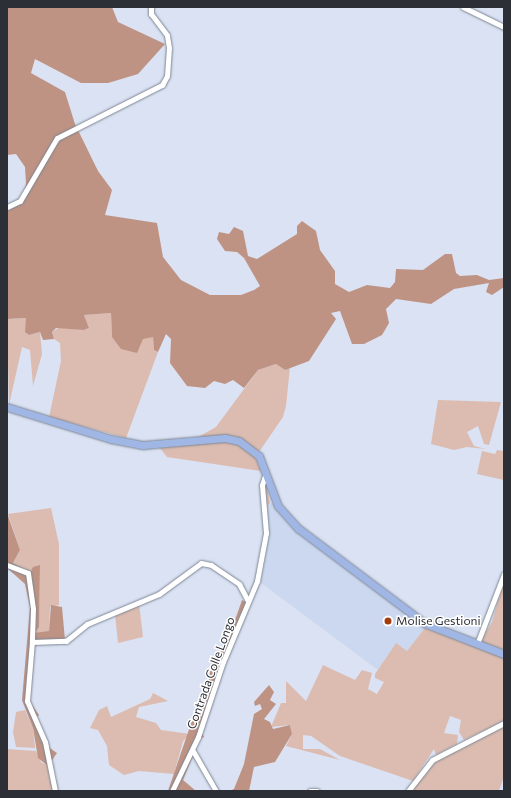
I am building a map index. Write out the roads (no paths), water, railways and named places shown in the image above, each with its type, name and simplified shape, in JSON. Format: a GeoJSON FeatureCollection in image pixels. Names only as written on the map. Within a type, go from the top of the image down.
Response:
{"type":"FeatureCollection","features":[{"type":"Feature","properties":{"kind":"main road"},"geometry":{"type":"LineString","coordinates":[[7,407],[111,439],[143,444],[236,440],[259,456],[281,511],[299,528],[424,623],[504,654]]}},
{"type":"Feature","properties":{"kind":"street"},"geometry":{"type":"LineString","coordinates":[[7,207],[20,201],[57,138],[162,85],[167,76],[169,48],[167,35],[151,14],[151,7]]}},
{"type":"Feature","properties":{"kind":"street"},"geometry":{"type":"LineString","coordinates":[[463,7],[504,27]]}},
{"type":"Feature","properties":{"kind":"street","name":"Contrada Colle Longo"},"geometry":{"type":"LineString","coordinates":[[172,791],[193,751],[248,601],[257,581],[265,542],[262,485],[266,473]]}},
{"type":"Feature","properties":{"kind":"street"},"geometry":{"type":"LineString","coordinates":[[32,642],[66,641],[87,624],[159,594],[202,563],[212,565],[238,584],[248,601]]}},
{"type":"Feature","properties":{"kind":"street"},"geometry":{"type":"LineString","coordinates":[[7,565],[28,573],[33,609],[27,701],[45,742],[55,791]]}},
{"type":"Feature","properties":{"kind":"street"},"geometry":{"type":"LineString","coordinates":[[477,644],[504,574]]}},
{"type":"Feature","properties":{"kind":"street"},"geometry":{"type":"LineString","coordinates":[[408,791],[432,760],[504,723]]}},
{"type":"Feature","properties":{"kind":"street"},"geometry":{"type":"LineString","coordinates":[[193,751],[216,791]]}},
{"type":"Feature","properties":{"kind":"street"},"geometry":{"type":"LineString","coordinates":[[310,791],[317,791]]}},
{"type":"Feature","properties":{"kind":"place","name":"Molise Gestioni"},"geometry":{"type":"Point","coordinates":[388,621]}}]}
